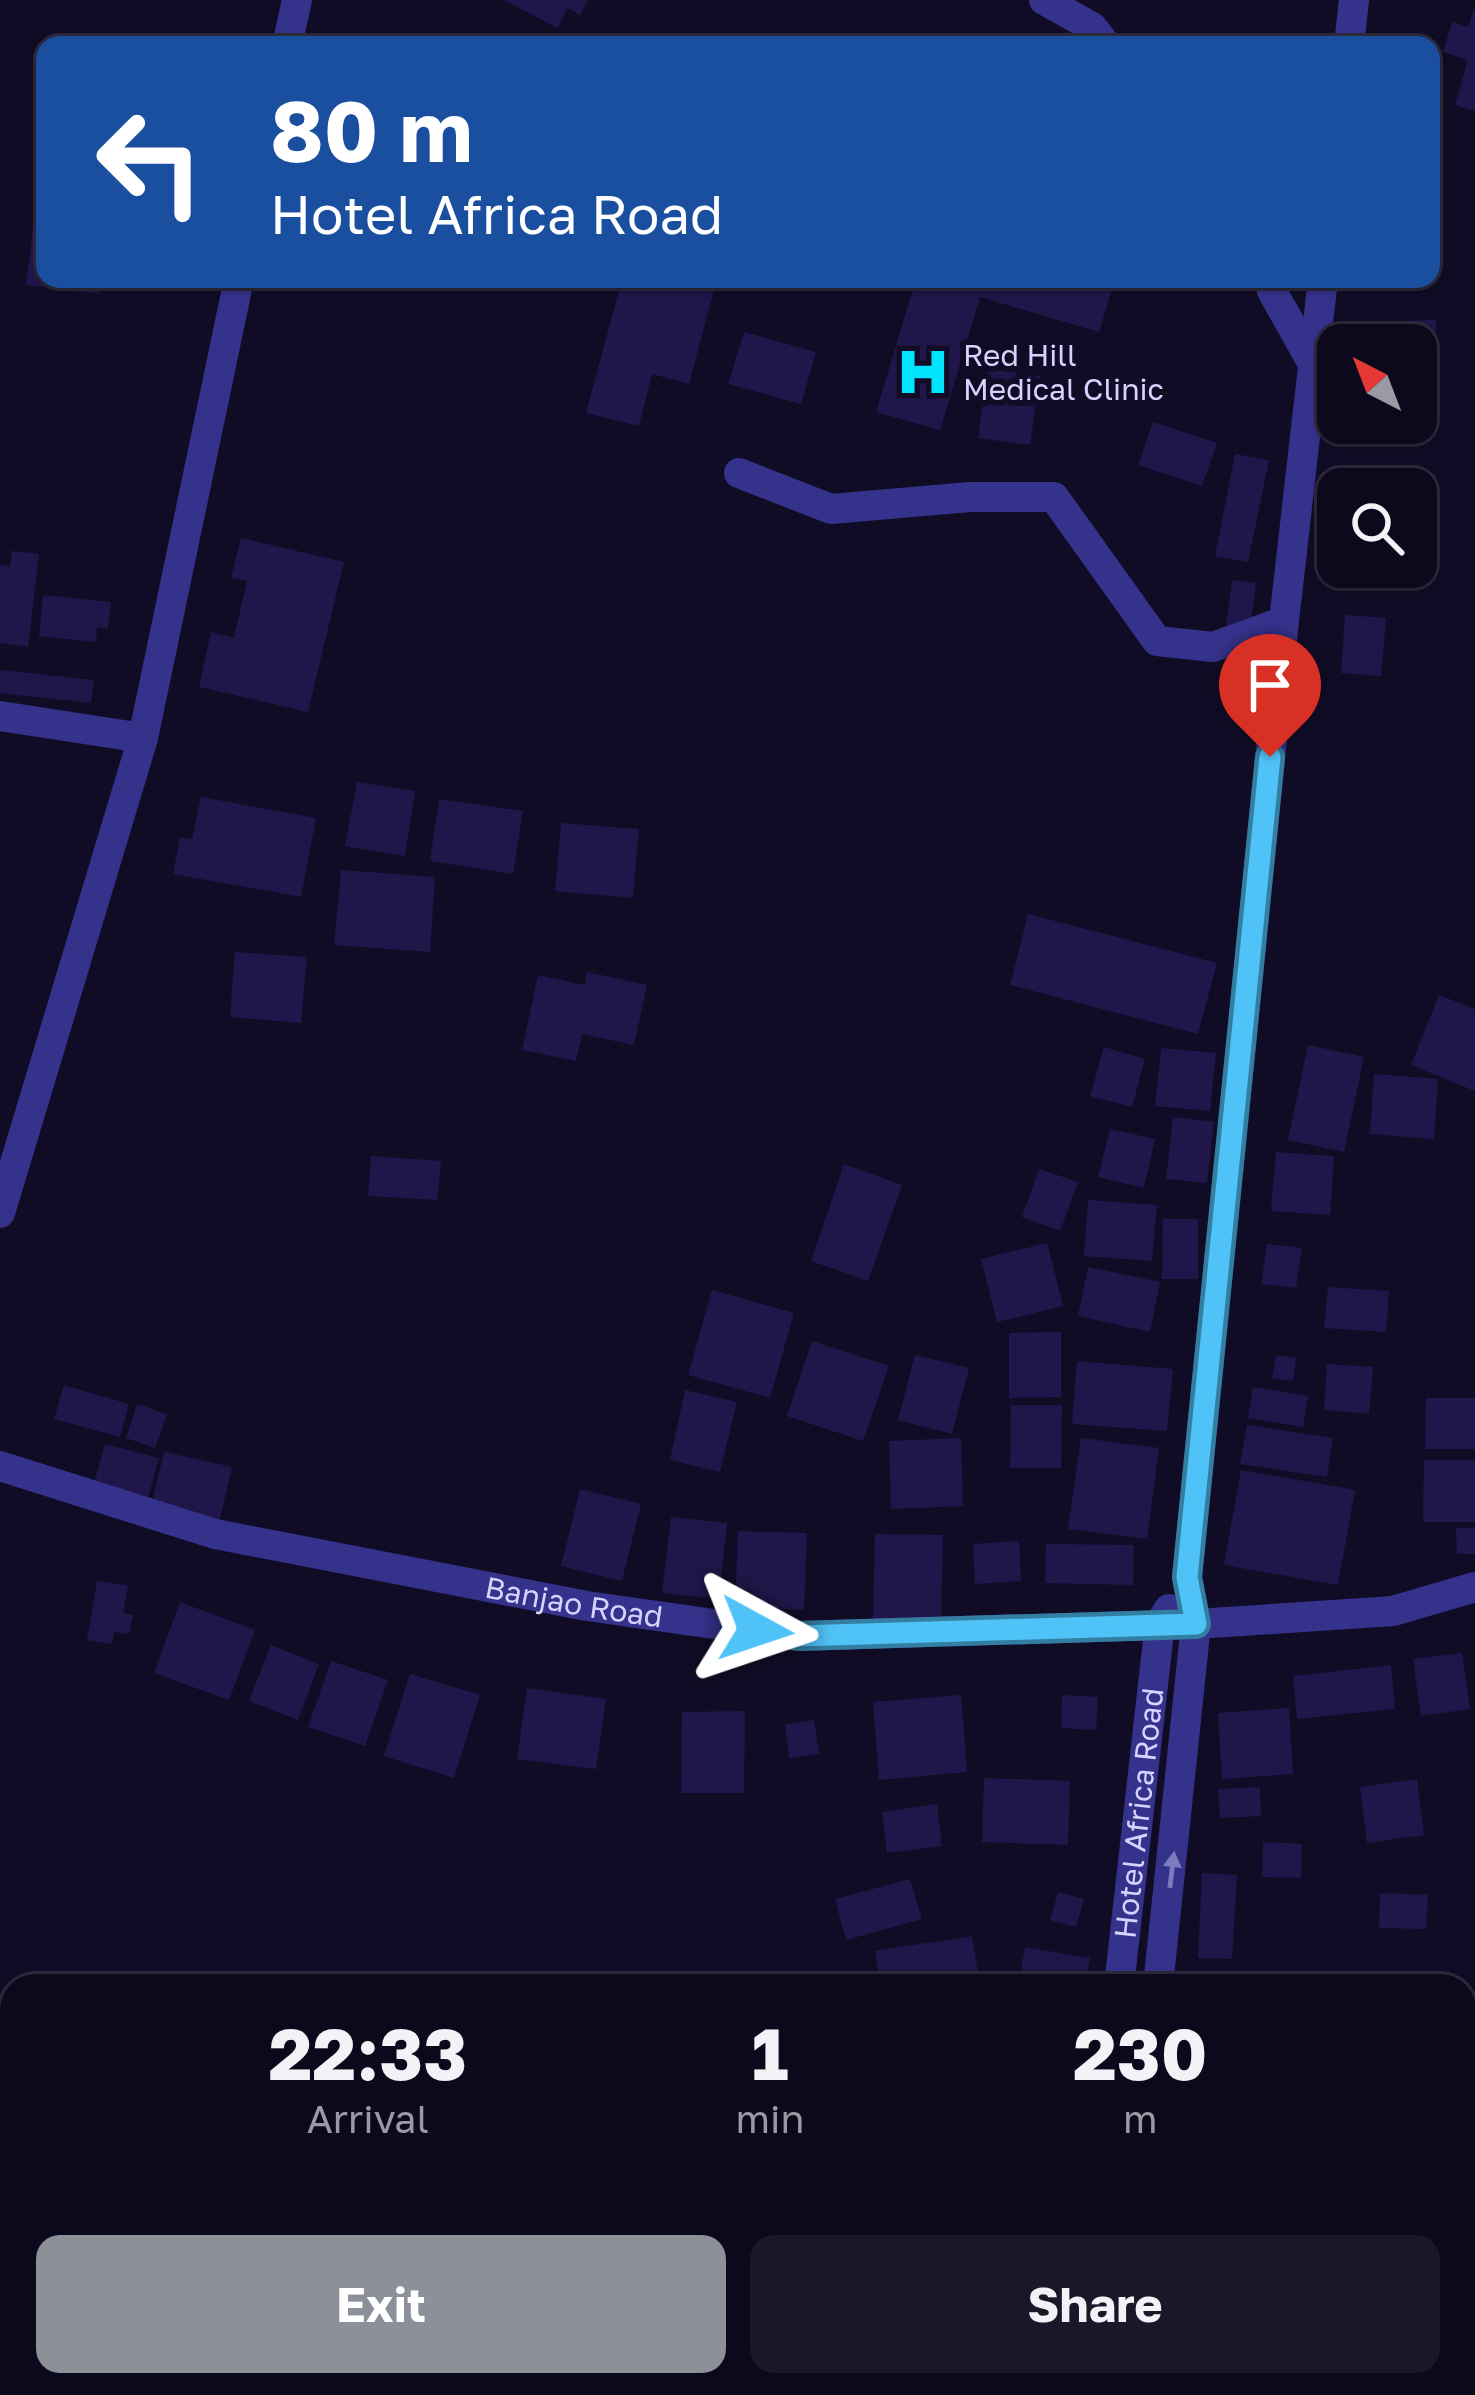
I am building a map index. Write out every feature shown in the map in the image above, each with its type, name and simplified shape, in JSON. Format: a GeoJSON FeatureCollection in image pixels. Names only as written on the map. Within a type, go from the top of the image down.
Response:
{"type":"FeatureCollection","features":[{"type":"Feature","properties":{"kind":"street"},"geometry":{"type":"LineString","coordinates":[[289,36],[297,0]]}},
{"type":"Feature","properties":{"kind":"street"},"geometry":{"type":"LineString","coordinates":[[1044,0],[1092,27],[1099,36]]}},
{"type":"Feature","properties":{"kind":"street"},"geometry":{"type":"LineString","coordinates":[[1350,36],[1354,0]]}},
{"type":"Feature","properties":{"kind":"street"},"geometry":{"type":"LineString","coordinates":[[0,1213],[143,738],[237,288]]}},
{"type":"Feature","properties":{"kind":"street"},"geometry":{"type":"LineString","coordinates":[[1272,288],[1313,364]]}},
{"type":"Feature","properties":{"kind":"street","name":"Hotel Africa Road"},"geometry":{"type":"LineString","coordinates":[[1159,1974],[1196,1624],[1187,1577],[1322,288]]}},
{"type":"Feature","properties":{"kind":"street"},"geometry":{"type":"LineString","coordinates":[[739,473],[831,509],[970,497],[1054,496],[1157,641],[1213,647],[1284,620]]}},
{"type":"Feature","properties":{"kind":"street"},"geometry":{"type":"LineString","coordinates":[[0,716],[143,738]]}},
{"type":"Feature","properties":{"kind":"street","name":"Banjao Road"},"geometry":{"type":"LineString","coordinates":[[0,1466],[215,1534],[587,1606],[798,1636],[1196,1624],[1393,1611],[1475,1587]]}},
{"type":"Feature","properties":{"kind":"street","name":"Hotel Africa Road"},"geometry":{"type":"LineString","coordinates":[[1120,1974],[1160,1623],[1187,1577]]}},
{"type":"Feature","properties":{"kind":"building"},"geometry":{"type":"Polygon","coordinates":[[[504,0],[588,0],[580,15],[568,8],[557,28],[504,0]]]}},
{"type":"Feature","properties":{"kind":"building"},"geometry":{"type":"Polygon","coordinates":[[[1474,9],[1475,111],[1455,105],[1468,60],[1443,52],[1452,22],[1468,27],[1474,9]]]}},
{"type":"Feature","properties":{"kind":"building"},"geometry":{"type":"Polygon","coordinates":[[[36,202],[36,286],[26,285],[36,202]]]}},
{"type":"Feature","properties":{"kind":"building"},"geometry":{"type":"Polygon","coordinates":[[[50,288],[100,288],[99,294],[50,288]]]}},
{"type":"Feature","properties":{"kind":"building"},"geometry":{"type":"Polygon","coordinates":[[[620,288],[714,290],[689,384],[652,374],[639,426],[586,413],[620,288]]]}},
{"type":"Feature","properties":{"kind":"building","name":"Red Hill Medical Clinic"},"geometry":{"type":"Polygon","coordinates":[[[913,288],[1112,288],[1099,332],[980,297],[940,430],[876,412],[913,288]]]}},
{"type":"Feature","properties":{"kind":"building"},"geometry":{"type":"Polygon","coordinates":[[[1436,320],[1436,324],[1394,324],[1436,320]]]}},
{"type":"Feature","properties":{"kind":"building"},"geometry":{"type":"Polygon","coordinates":[[[744,332],[816,352],[801,404],[728,384],[744,332]]]}},
{"type":"Feature","properties":{"kind":"building"},"geometry":{"type":"Polygon","coordinates":[[[988,369],[1040,376],[1030,445],[978,438],[988,369]]]}},
{"type":"Feature","properties":{"kind":"building"},"geometry":{"type":"Polygon","coordinates":[[[1153,422],[1217,443],[1202,486],[1138,465],[1153,422]]]}},
{"type":"Feature","properties":{"kind":"building"},"geometry":{"type":"Polygon","coordinates":[[[1235,454],[1269,460],[1248,562],[1215,556],[1235,454]]]}},
{"type":"Feature","properties":{"kind":"building"},"geometry":{"type":"Polygon","coordinates":[[[241,538],[344,562],[308,712],[199,687],[211,632],[234,638],[247,581],[231,578],[241,538]]]}},
{"type":"Feature","properties":{"kind":"building"},"geometry":{"type":"Polygon","coordinates":[[[12,551],[39,554],[28,647],[0,643],[0,565],[10,567],[12,551]]]}},
{"type":"Feature","properties":{"kind":"building"},"geometry":{"type":"Polygon","coordinates":[[[1232,580],[1256,583],[1250,629],[1226,626],[1232,580]]]}},
{"type":"Feature","properties":{"kind":"building"},"geometry":{"type":"Polygon","coordinates":[[[43,595],[111,602],[108,629],[97,627],[96,642],[39,636],[43,595]]]}},
{"type":"Feature","properties":{"kind":"building"},"geometry":{"type":"Polygon","coordinates":[[[1345,615],[1386,618],[1381,676],[1341,673],[1345,615]]]}},
{"type":"Feature","properties":{"kind":"building"},"geometry":{"type":"Polygon","coordinates":[[[0,670],[94,680],[91,703],[0,693],[0,670]]]}},
{"type":"Feature","properties":{"kind":"building"},"geometry":{"type":"Polygon","coordinates":[[[357,782],[415,791],[405,856],[345,846],[357,782]]]}},
{"type":"Feature","properties":{"kind":"building"},"geometry":{"type":"Polygon","coordinates":[[[201,797],[316,818],[301,897],[173,874],[180,837],[192,839],[201,797]]]}},
{"type":"Feature","properties":{"kind":"building"},"geometry":{"type":"Polygon","coordinates":[[[439,799],[523,811],[513,874],[430,861],[439,799]]]}},
{"type":"Feature","properties":{"kind":"building"},"geometry":{"type":"Polygon","coordinates":[[[561,823],[639,829],[633,898],[555,891],[561,823]]]}},
{"type":"Feature","properties":{"kind":"building"},"geometry":{"type":"Polygon","coordinates":[[[341,870],[435,877],[430,952],[334,945],[341,870]]]}},
{"type":"Feature","properties":{"kind":"building"},"geometry":{"type":"Polygon","coordinates":[[[1028,914],[1217,963],[1198,1034],[1010,985],[1028,914]]]}},
{"type":"Feature","properties":{"kind":"building"},"geometry":{"type":"Polygon","coordinates":[[[235,952],[307,957],[301,1023],[230,1017],[235,952]]]}},
{"type":"Feature","properties":{"kind":"building"},"geometry":{"type":"Polygon","coordinates":[[[587,972],[647,985],[634,1045],[582,1034],[576,1061],[522,1050],[538,975],[585,985],[587,972]]]}},
{"type":"Feature","properties":{"kind":"building"},"geometry":{"type":"Polygon","coordinates":[[[1439,995],[1475,1009],[1475,1091],[1411,1065],[1439,995]]]}},
{"type":"Feature","properties":{"kind":"building"},"geometry":{"type":"Polygon","coordinates":[[[1308,1045],[1364,1057],[1344,1152],[1288,1140],[1308,1045]]]}},
{"type":"Feature","properties":{"kind":"building"},"geometry":{"type":"Polygon","coordinates":[[[1104,1047],[1145,1059],[1132,1107],[1090,1096],[1104,1047]]]}},
{"type":"Feature","properties":{"kind":"building"},"geometry":{"type":"Polygon","coordinates":[[[1161,1048],[1216,1053],[1210,1111],[1155,1106],[1161,1048]]]}},
{"type":"Feature","properties":{"kind":"building"},"geometry":{"type":"Polygon","coordinates":[[[1374,1074],[1438,1079],[1434,1139],[1370,1134],[1374,1074]]]}},
{"type":"Feature","properties":{"kind":"building"},"geometry":{"type":"Polygon","coordinates":[[[1173,1117],[1214,1122],[1207,1183],[1166,1179],[1173,1117]]]}},
{"type":"Feature","properties":{"kind":"building"},"geometry":{"type":"Polygon","coordinates":[[[1110,1129],[1155,1139],[1144,1188],[1098,1177],[1110,1129]]]}},
{"type":"Feature","properties":{"kind":"building"},"geometry":{"type":"Polygon","coordinates":[[[1276,1152],[1334,1156],[1330,1215],[1271,1211],[1276,1152]]]}},
{"type":"Feature","properties":{"kind":"building"},"geometry":{"type":"Polygon","coordinates":[[[371,1156],[441,1161],[437,1200],[368,1196],[371,1156]]]}},
{"type":"Feature","properties":{"kind":"building"},"geometry":{"type":"Polygon","coordinates":[[[844,1164],[902,1185],[868,1281],[811,1261],[844,1164]]]}},
{"type":"Feature","properties":{"kind":"building"},"geometry":{"type":"Polygon","coordinates":[[[1039,1169],[1078,1182],[1060,1231],[1022,1217],[1039,1169]]]}},
{"type":"Feature","properties":{"kind":"building"},"geometry":{"type":"Polygon","coordinates":[[[1088,1200],[1157,1205],[1152,1261],[1084,1256],[1088,1200]]]}},
{"type":"Feature","properties":{"kind":"building"},"geometry":{"type":"Polygon","coordinates":[[[1163,1219],[1198,1219],[1198,1279],[1162,1279],[1163,1219]]]}},
{"type":"Feature","properties":{"kind":"building"},"geometry":{"type":"Polygon","coordinates":[[[1047,1243],[1063,1306],[997,1322],[981,1259],[1047,1243]]]}},
{"type":"Feature","properties":{"kind":"building"},"geometry":{"type":"Polygon","coordinates":[[[1267,1244],[1302,1248],[1296,1288],[1261,1284],[1267,1244]]]}},
{"type":"Feature","properties":{"kind":"building"},"geometry":{"type":"Polygon","coordinates":[[[1088,1267],[1160,1282],[1150,1332],[1078,1316],[1088,1267]]]}},
{"type":"Feature","properties":{"kind":"building"},"geometry":{"type":"Polygon","coordinates":[[[1328,1287],[1389,1291],[1386,1332],[1324,1328],[1328,1287]]]}},
{"type":"Feature","properties":{"kind":"building"},"geometry":{"type":"Polygon","coordinates":[[[712,1290],[794,1313],[770,1398],[688,1375],[712,1290]]]}},
{"type":"Feature","properties":{"kind":"building"},"geometry":{"type":"Polygon","coordinates":[[[1061,1332],[1061,1397],[1009,1398],[1009,1333],[1061,1332]]]}},
{"type":"Feature","properties":{"kind":"building"},"geometry":{"type":"Polygon","coordinates":[[[812,1341],[889,1366],[863,1441],[787,1416],[812,1341]]]}},
{"type":"Feature","properties":{"kind":"building"},"geometry":{"type":"Polygon","coordinates":[[[915,1355],[969,1368],[952,1434],[898,1420],[915,1355]]]}},
{"type":"Feature","properties":{"kind":"building"},"geometry":{"type":"Polygon","coordinates":[[[1276,1355],[1296,1358],[1293,1381],[1272,1378],[1276,1355]]]}},
{"type":"Feature","properties":{"kind":"building"},"geometry":{"type":"Polygon","coordinates":[[[1077,1361],[1173,1369],[1167,1431],[1072,1424],[1077,1361]]]}},
{"type":"Feature","properties":{"kind":"building"},"geometry":{"type":"Polygon","coordinates":[[[1327,1364],[1373,1367],[1369,1414],[1324,1410],[1327,1364]]]}},
{"type":"Feature","properties":{"kind":"building"},"geometry":{"type":"Polygon","coordinates":[[[64,1385],[129,1404],[120,1437],[54,1419],[64,1385]]]}},
{"type":"Feature","properties":{"kind":"building"},"geometry":{"type":"Polygon","coordinates":[[[1253,1387],[1308,1396],[1303,1427],[1248,1418],[1253,1387]]]}},
{"type":"Feature","properties":{"kind":"building"},"geometry":{"type":"Polygon","coordinates":[[[685,1390],[737,1402],[720,1472],[670,1460],[685,1390]]]}},
{"type":"Feature","properties":{"kind":"building"},"geometry":{"type":"Polygon","coordinates":[[[1426,1398],[1475,1398],[1475,1449],[1425,1449],[1426,1398]]]}},
{"type":"Feature","properties":{"kind":"building"},"geometry":{"type":"Polygon","coordinates":[[[137,1404],[167,1414],[155,1448],[126,1438],[137,1404]]]}},
{"type":"Feature","properties":{"kind":"building"},"geometry":{"type":"Polygon","coordinates":[[[1011,1405],[1062,1405],[1061,1468],[1010,1468],[1011,1405]]]}},
{"type":"Feature","properties":{"kind":"building"},"geometry":{"type":"Polygon","coordinates":[[[1247,1425],[1333,1438],[1327,1477],[1240,1464],[1247,1425]]]}},
{"type":"Feature","properties":{"kind":"building"},"geometry":{"type":"Polygon","coordinates":[[[961,1438],[963,1506],[891,1509],[889,1441],[961,1438]]]}},
{"type":"Feature","properties":{"kind":"building"},"geometry":{"type":"Polygon","coordinates":[[[1081,1438],[1159,1448],[1147,1539],[1068,1529],[1081,1438]]]}},
{"type":"Feature","properties":{"kind":"building"},"geometry":{"type":"Polygon","coordinates":[[[105,1444],[159,1458],[147,1501],[93,1487],[105,1444]]]}},
{"type":"Feature","properties":{"kind":"building"},"geometry":{"type":"Polygon","coordinates":[[[164,1452],[232,1467],[218,1527],[150,1512],[164,1452]]]}},
{"type":"Feature","properties":{"kind":"building"},"geometry":{"type":"Polygon","coordinates":[[[1424,1460],[1475,1460],[1475,1522],[1423,1522],[1424,1460]]]}},
{"type":"Feature","properties":{"kind":"building"},"geometry":{"type":"Polygon","coordinates":[[[1241,1470],[1355,1490],[1338,1585],[1224,1565],[1241,1470]]]}},
{"type":"Feature","properties":{"kind":"building"},"geometry":{"type":"Polygon","coordinates":[[[580,1489],[641,1504],[622,1581],[561,1566],[580,1489]]]}},
{"type":"Feature","properties":{"kind":"building"},"geometry":{"type":"Polygon","coordinates":[[[671,1517],[727,1523],[719,1599],[662,1593],[671,1517]]]}},
{"type":"Feature","properties":{"kind":"building"},"geometry":{"type":"Polygon","coordinates":[[[1456,1528],[1475,1528],[1475,1554],[1457,1554],[1456,1528]]]}},
{"type":"Feature","properties":{"kind":"building"},"geometry":{"type":"Polygon","coordinates":[[[738,1531],[807,1533],[804,1610],[735,1607],[738,1531]]]}},
{"type":"Feature","properties":{"kind":"building"},"geometry":{"type":"Polygon","coordinates":[[[875,1534],[943,1535],[941,1620],[873,1619],[875,1534]]]}},
{"type":"Feature","properties":{"kind":"building"},"geometry":{"type":"Polygon","coordinates":[[[1019,1541],[1021,1581],[975,1584],[973,1544],[1019,1541]]]}},
{"type":"Feature","properties":{"kind":"building"},"geometry":{"type":"Polygon","coordinates":[[[1046,1544],[1134,1545],[1133,1585],[1045,1583],[1046,1544]]]}},
{"type":"Feature","properties":{"kind":"building"},"geometry":{"type":"Polygon","coordinates":[[[97,1581],[128,1586],[123,1613],[133,1615],[129,1634],[114,1632],[112,1644],[87,1640],[97,1581]]]}},
{"type":"Feature","properties":{"kind":"building"},"geometry":{"type":"Polygon","coordinates":[[[180,1602],[255,1630],[229,1700],[154,1673],[180,1602]]]}},
{"type":"Feature","properties":{"kind":"building"},"geometry":{"type":"Polygon","coordinates":[[[271,1645],[319,1664],[298,1720],[249,1701],[271,1645]]]}},
{"type":"Feature","properties":{"kind":"building"},"geometry":{"type":"Polygon","coordinates":[[[1462,1653],[1470,1709],[1421,1716],[1413,1659],[1462,1653]]]}},
{"type":"Feature","properties":{"kind":"building"},"geometry":{"type":"Polygon","coordinates":[[[331,1661],[388,1680],[365,1746],[308,1727],[331,1661]]]}},
{"type":"Feature","properties":{"kind":"building"},"geometry":{"type":"Polygon","coordinates":[[[1391,1665],[1395,1709],[1297,1719],[1293,1676],[1391,1665]]]}},
{"type":"Feature","properties":{"kind":"building"},"geometry":{"type":"Polygon","coordinates":[[[410,1674],[480,1695],[454,1778],[384,1756],[410,1674]]]}},
{"type":"Feature","properties":{"kind":"building"},"geometry":{"type":"Polygon","coordinates":[[[527,1688],[606,1699],[596,1769],[517,1759],[527,1688]]]}},
{"type":"Feature","properties":{"kind":"building"},"geometry":{"type":"Polygon","coordinates":[[[961,1695],[967,1772],[879,1780],[873,1702],[961,1695]]]}},
{"type":"Feature","properties":{"kind":"building"},"geometry":{"type":"Polygon","coordinates":[[[1062,1695],[1098,1697],[1096,1730],[1061,1728],[1062,1695]]]}},
{"type":"Feature","properties":{"kind":"building"},"geometry":{"type":"Polygon","coordinates":[[[1289,1708],[1293,1774],[1222,1779],[1218,1713],[1289,1708]]]}},
{"type":"Feature","properties":{"kind":"building"},"geometry":{"type":"Polygon","coordinates":[[[745,1711],[744,1793],[681,1793],[682,1712],[745,1711]]]}},
{"type":"Feature","properties":{"kind":"building"},"geometry":{"type":"Polygon","coordinates":[[[814,1720],[819,1754],[789,1758],[785,1724],[814,1720]]]}},
{"type":"Feature","properties":{"kind":"building"},"geometry":{"type":"Polygon","coordinates":[[[984,1778],[1070,1781],[1068,1845],[982,1842],[984,1778]]]}},
{"type":"Feature","properties":{"kind":"building"},"geometry":{"type":"Polygon","coordinates":[[[1417,1779],[1424,1835],[1367,1843],[1360,1787],[1417,1779]]]}},
{"type":"Feature","properties":{"kind":"building"},"geometry":{"type":"Polygon","coordinates":[[[1260,1787],[1261,1816],[1220,1818],[1218,1789],[1260,1787]]]}},
{"type":"Feature","properties":{"kind":"building"},"geometry":{"type":"Polygon","coordinates":[[[937,1804],[942,1846],[887,1853],[882,1812],[937,1804]]]}},
{"type":"Feature","properties":{"kind":"building"},"geometry":{"type":"Polygon","coordinates":[[[1263,1842],[1302,1844],[1301,1878],[1262,1877],[1263,1842]]]}},
{"type":"Feature","properties":{"kind":"building"},"geometry":{"type":"Polygon","coordinates":[[[1202,1873],[1237,1875],[1232,1959],[1198,1958],[1202,1873]]]}},
{"type":"Feature","properties":{"kind":"building"},"geometry":{"type":"Polygon","coordinates":[[[910,1879],[922,1919],[846,1940],[835,1899],[910,1879]]]}},
{"type":"Feature","properties":{"kind":"building"},"geometry":{"type":"Polygon","coordinates":[[[1058,1892],[1084,1899],[1076,1927],[1050,1920],[1058,1892]]]}},
{"type":"Feature","properties":{"kind":"building"},"geometry":{"type":"Polygon","coordinates":[[[1380,1893],[1428,1895],[1426,1929],[1379,1928],[1380,1893]]]}},
{"type":"Feature","properties":{"kind":"building"},"geometry":{"type":"Polygon","coordinates":[[[972,1936],[978,1974],[878,1974],[875,1951],[972,1936]]]}},
{"type":"Feature","properties":{"kind":"building"},"geometry":{"type":"Polygon","coordinates":[[[1025,1947],[1090,1958],[1087,1974],[1020,1974],[1025,1947]]]}},
{"type":"Feature","properties":{"kind":"place","name":"Red Hill Medical Clinic"},"geometry":{"type":"Point","coordinates":[923,372]}},
{"type":"Feature","properties":{"kind":"route"},"geometry":{"type":"LineString","coordinates":[[756,1630],[798,1636],[1196,1624],[1187,1577],[1270,757]]}}]}
